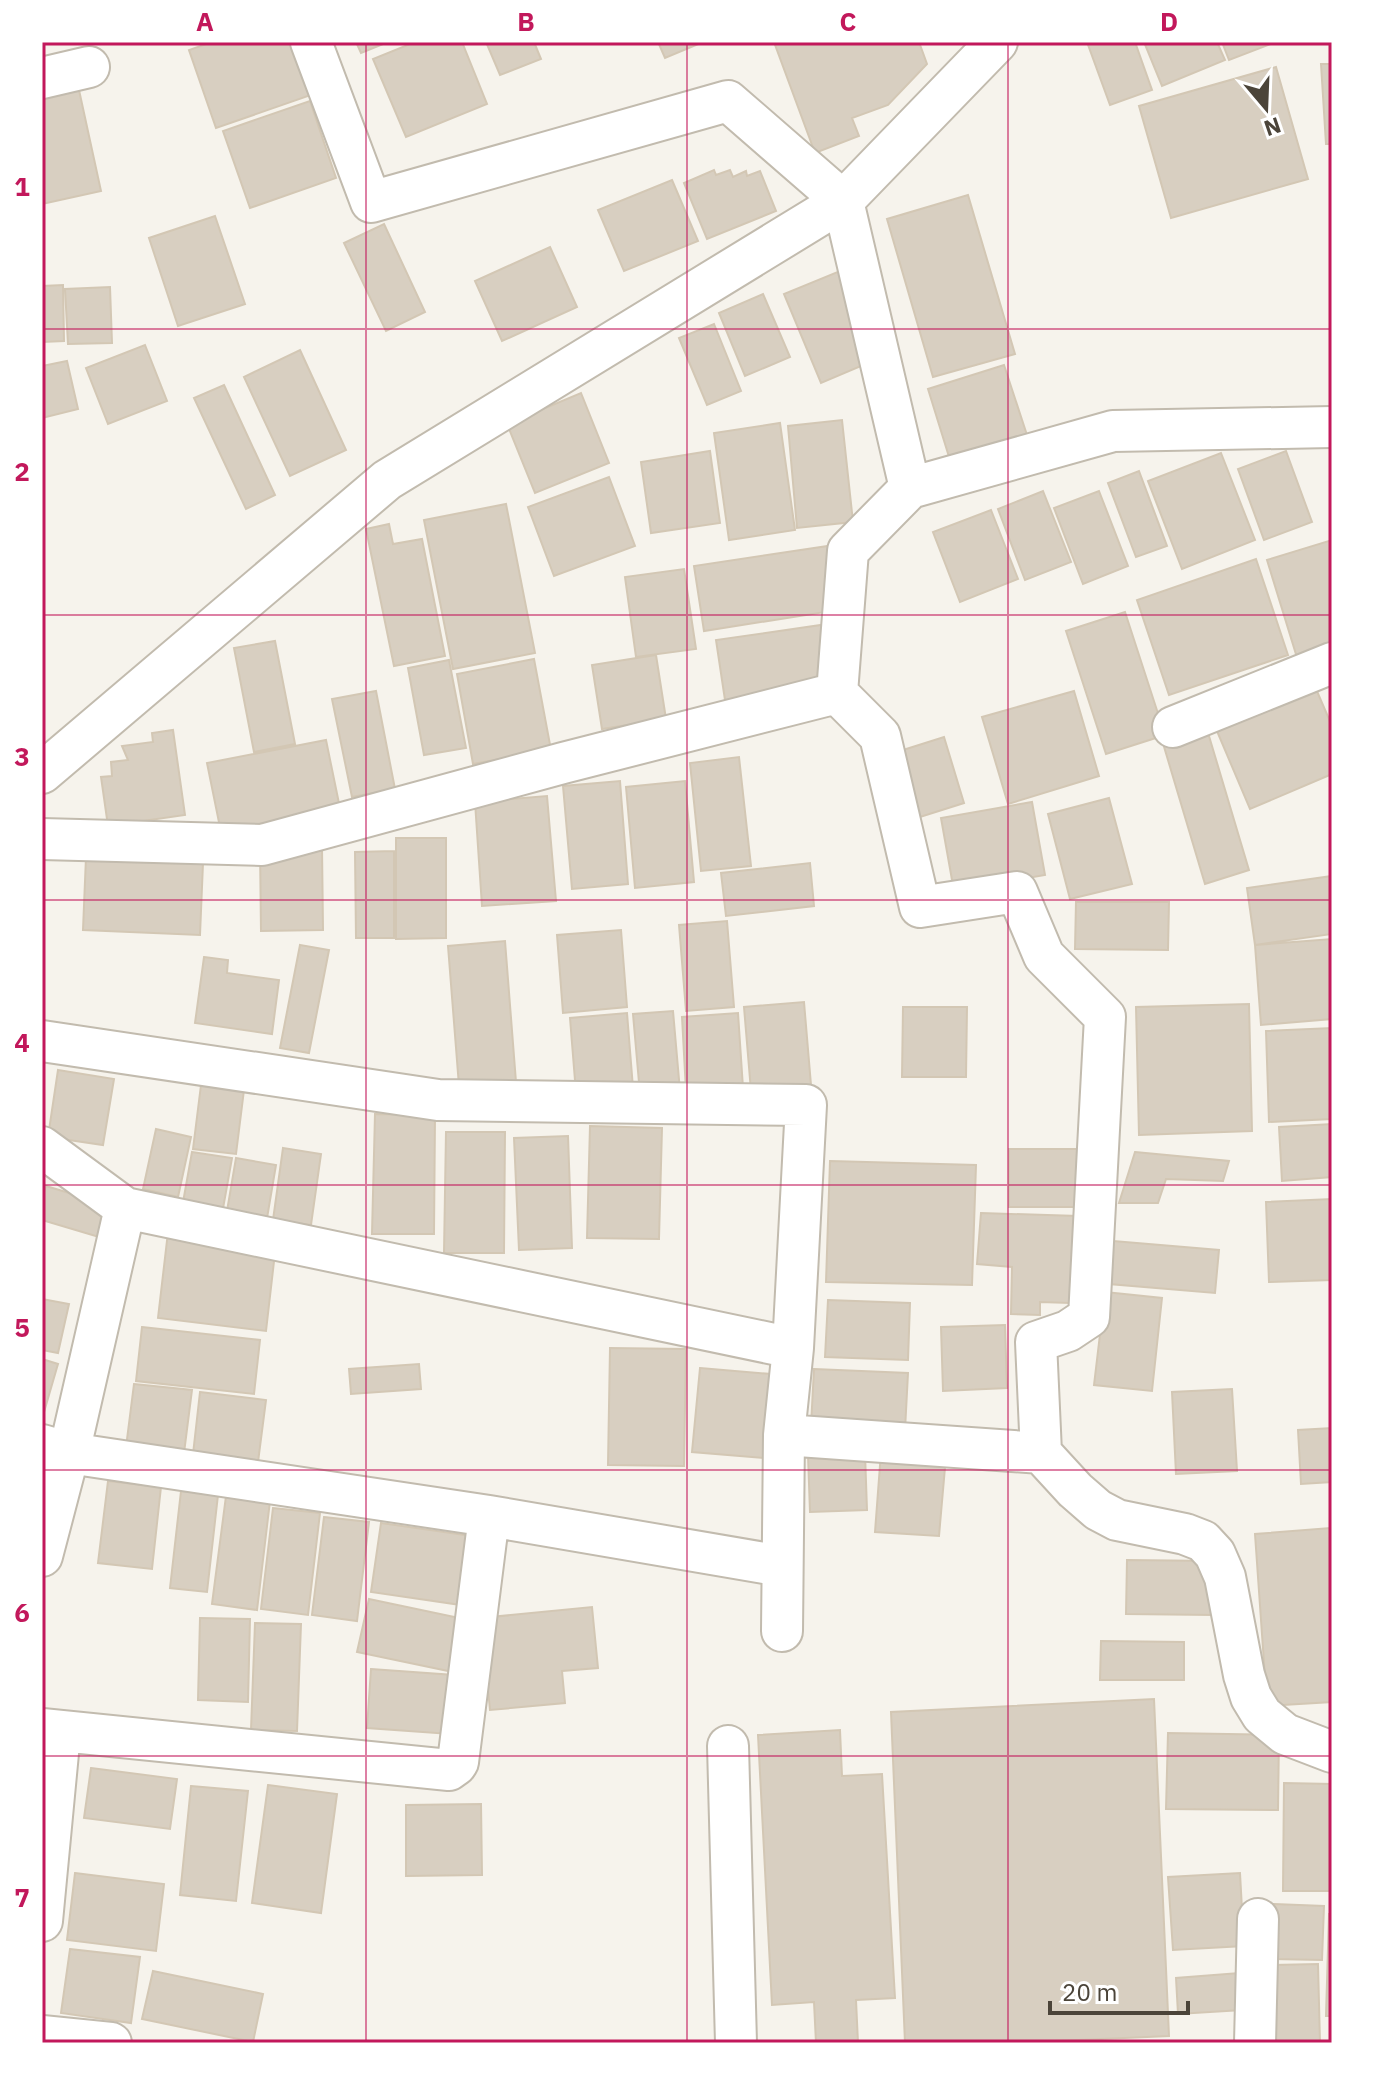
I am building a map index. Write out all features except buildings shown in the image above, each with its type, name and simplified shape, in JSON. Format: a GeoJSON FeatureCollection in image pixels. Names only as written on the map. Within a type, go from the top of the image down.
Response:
{"type":"FeatureCollection","features":[{"type":"Feature","properties":{"kind":"street"},"geometry":{"type":"LineString","coordinates":[[311,42],[371,202],[728,101],[843,201],[910,488]]}},
{"type":"Feature","properties":{"kind":"street"},"geometry":{"type":"LineString","coordinates":[[42,773],[387,480],[843,201],[997,42]]}},
{"type":"Feature","properties":{"kind":"street"},"geometry":{"type":"LineString","coordinates":[[42,78],[89,67]]}},
{"type":"Feature","properties":{"kind":"street"},"geometry":{"type":"LineString","coordinates":[[1332,427],[1113,431],[910,488],[848,551],[837,693],[880,736],[920,907],[1017,892],[1044,956],[1105,1017],[1089,1317],[1068,1331],[1036,1342],[1041,1453],[1098,1510],[1117,1520],[1185,1534],[1203,1541],[1215,1554],[1225,1577],[1244,1675],[1251,1697],[1262,1715],[1285,1734],[1332,1752]]}},
{"type":"Feature","properties":{"kind":"street"},"geometry":{"type":"LineString","coordinates":[[1173,727],[1332,663]]}},
{"type":"Feature","properties":{"kind":"street"},"geometry":{"type":"LineString","coordinates":[[42,839],[262,845],[837,693]]}},
{"type":"Feature","properties":{"kind":"street"},"geometry":{"type":"LineString","coordinates":[[42,1041],[438,1100],[806,1105],[793,1348],[784,1435],[782,1631]]}},
{"type":"Feature","properties":{"kind":"street"},"geometry":{"type":"LineString","coordinates":[[42,1147],[125,1208],[793,1348]]}},
{"type":"Feature","properties":{"kind":"street"},"geometry":{"type":"LineString","coordinates":[[42,1556],[56,1449],[125,1208]]}},
{"type":"Feature","properties":{"kind":"street"},"geometry":{"type":"LineString","coordinates":[[784,1435],[1041,1453]]}},
{"type":"Feature","properties":{"kind":"street"},"geometry":{"type":"LineString","coordinates":[[56,1449],[489,1516],[782,1566]]}},
{"type":"Feature","properties":{"kind":"street"},"geometry":{"type":"LineString","coordinates":[[42,1921],[51,1731],[449,1770],[456,1765],[489,1516]]}},
{"type":"Feature","properties":{"kind":"street"},"geometry":{"type":"LineString","coordinates":[[728,1746],[736,2043]]}},
{"type":"Feature","properties":{"kind":"street"},"geometry":{"type":"LineString","coordinates":[[1255,2043],[1258,1919]]}},
{"type":"Feature","properties":{"kind":"street"},"geometry":{"type":"LineString","coordinates":[[42,2036],[111,2043]]}}]}
